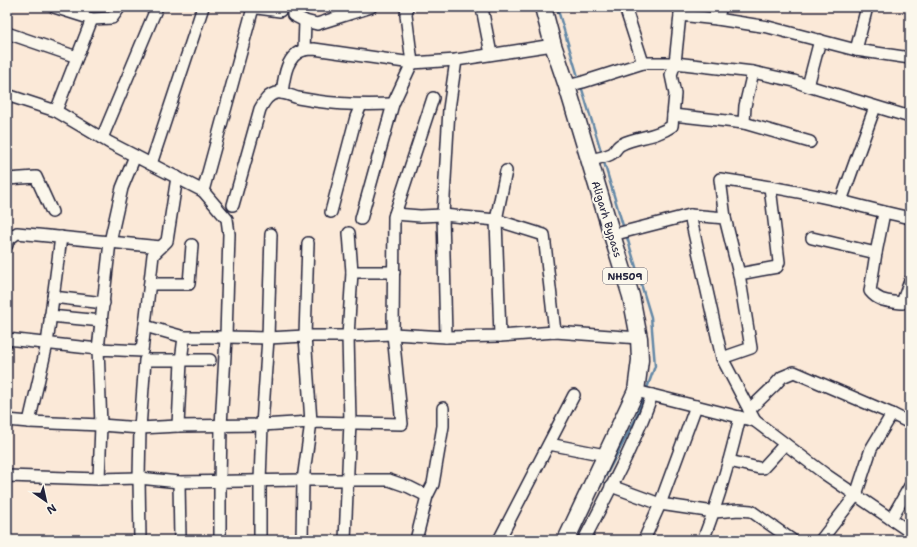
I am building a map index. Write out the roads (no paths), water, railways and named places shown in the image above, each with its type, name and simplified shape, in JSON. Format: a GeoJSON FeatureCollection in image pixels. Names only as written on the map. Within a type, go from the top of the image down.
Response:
{"type":"FeatureCollection","features":[{"type":"Feature","properties":{"kind":"highway","name":"Aligarh Bypass"},"geometry":{"type":"LineString","coordinates":[[544,7],[553,45],[575,84],[596,158],[631,296],[639,338],[644,393],[605,455],[566,540]]}},
{"type":"Feature","properties":{"kind":"street"},"geometry":{"type":"LineString","coordinates":[[54,7],[74,10],[92,19],[112,18],[120,7]]}},
{"type":"Feature","properties":{"kind":"street"},"geometry":{"type":"LineString","coordinates":[[102,138],[157,7]]}},
{"type":"Feature","properties":{"kind":"street"},"geometry":{"type":"LineString","coordinates":[[151,164],[203,7]]}},
{"type":"Feature","properties":{"kind":"street"},"geometry":{"type":"LineString","coordinates":[[203,191],[252,7],[273,9]]}},
{"type":"Feature","properties":{"kind":"street"},"geometry":{"type":"LineString","coordinates":[[294,7],[293,15],[305,21],[317,24],[372,7]]}},
{"type":"Feature","properties":{"kind":"street"},"geometry":{"type":"LineString","coordinates":[[361,218],[393,104],[412,64],[406,15],[407,7]]}},
{"type":"Feature","properties":{"kind":"street"},"geometry":{"type":"LineString","coordinates":[[625,7],[643,63]]}},
{"type":"Feature","properties":{"kind":"street"},"geometry":{"type":"LineString","coordinates":[[717,19],[721,7]]}},
{"type":"Feature","properties":{"kind":"street"},"geometry":{"type":"LineString","coordinates":[[856,50],[867,7]]}},
{"type":"Feature","properties":{"kind":"street"},"geometry":{"type":"LineString","coordinates":[[482,8],[491,54]]}},
{"type":"Feature","properties":{"kind":"street"},"geometry":{"type":"LineString","coordinates":[[596,158],[611,154],[617,147],[628,141],[659,134],[672,126],[676,94],[671,75],[675,63],[680,11],[717,19],[768,27],[856,50],[910,58]]}},
{"type":"Feature","properties":{"kind":"street"},"geometry":{"type":"LineString","coordinates":[[56,111],[92,19]]}},
{"type":"Feature","properties":{"kind":"street"},"geometry":{"type":"LineString","coordinates":[[304,50],[305,21]]}},
{"type":"Feature","properties":{"kind":"street"},"geometry":{"type":"LineString","coordinates":[[7,34],[77,57]]}},
{"type":"Feature","properties":{"kind":"street"},"geometry":{"type":"LineString","coordinates":[[808,86],[820,40]]}},
{"type":"Feature","properties":{"kind":"street"},"geometry":{"type":"LineString","coordinates":[[282,93],[285,75],[291,60],[298,53],[304,50],[314,49],[412,64],[456,60],[553,45]]}},
{"type":"Feature","properties":{"kind":"street"},"geometry":{"type":"LineString","coordinates":[[446,337],[443,215],[449,109],[456,60]]}},
{"type":"Feature","properties":{"kind":"street"},"geometry":{"type":"LineString","coordinates":[[575,84],[643,63],[675,63],[753,72],[794,80],[808,86],[910,116]]}},
{"type":"Feature","properties":{"kind":"street"},"geometry":{"type":"LineString","coordinates":[[744,123],[745,106],[753,72]]}},
{"type":"Feature","properties":{"kind":"street"},"geometry":{"type":"LineString","coordinates":[[233,205],[260,109],[268,96],[275,93],[282,93],[316,101],[361,105],[393,104]]}},
{"type":"Feature","properties":{"kind":"street"},"geometry":{"type":"LineString","coordinates":[[7,94],[56,111],[135,156],[203,191],[227,219],[226,337],[221,426],[220,540]]}},
{"type":"Feature","properties":{"kind":"street"},"geometry":{"type":"LineString","coordinates":[[7,420],[140,428],[262,425],[311,422],[402,424],[393,334],[394,218],[433,98]]}},
{"type":"Feature","properties":{"kind":"street"},"geometry":{"type":"LineString","coordinates":[[331,212],[356,117],[361,105]]}},
{"type":"Feature","properties":{"kind":"street"},"geometry":{"type":"LineString","coordinates":[[841,201],[875,106]]}},
{"type":"Feature","properties":{"kind":"street"},"geometry":{"type":"LineString","coordinates":[[673,115],[744,123],[810,142]]}},
{"type":"Feature","properties":{"kind":"street"},"geometry":{"type":"LineString","coordinates":[[99,479],[100,425],[98,349],[110,242],[122,188],[135,156]]}},
{"type":"Feature","properties":{"kind":"street"},"geometry":{"type":"LineString","coordinates":[[500,336],[496,220],[506,171]]}},
{"type":"Feature","properties":{"kind":"street"},"geometry":{"type":"LineString","coordinates":[[7,179],[36,177],[52,212]]}},
{"type":"Feature","properties":{"kind":"street"},"geometry":{"type":"LineString","coordinates":[[7,245],[8,240],[17,233],[110,242],[154,250],[167,241],[177,177]]}},
{"type":"Feature","properties":{"kind":"street"},"geometry":{"type":"LineString","coordinates":[[722,358],[751,348],[739,274],[725,218],[720,179],[841,201],[910,218]]}},
{"type":"Feature","properties":{"kind":"street"},"geometry":{"type":"LineString","coordinates":[[739,274],[777,267],[779,262],[770,187]]}},
{"type":"Feature","properties":{"kind":"street"},"geometry":{"type":"LineString","coordinates":[[884,212],[870,291],[875,297],[887,301],[902,303],[910,281]]}},
{"type":"Feature","properties":{"kind":"street"},"geometry":{"type":"LineString","coordinates":[[395,214],[420,216],[443,215],[496,220],[544,235],[556,332]]}},
{"type":"Feature","properties":{"kind":"street"},"geometry":{"type":"LineString","coordinates":[[690,215],[722,358],[755,421]]}},
{"type":"Feature","properties":{"kind":"street"},"geometry":{"type":"LineString","coordinates":[[615,234],[690,215],[725,218]]}},
{"type":"Feature","properties":{"kind":"street"},"geometry":{"type":"LineString","coordinates":[[345,540],[350,422],[348,336],[352,272],[349,233]]}},
{"type":"Feature","properties":{"kind":"street"},"geometry":{"type":"LineString","coordinates":[[260,540],[262,425],[268,338],[271,234]]}},
{"type":"Feature","properties":{"kind":"street"},"geometry":{"type":"LineString","coordinates":[[29,422],[47,344],[61,237]]}},
{"type":"Feature","properties":{"kind":"street"},"geometry":{"type":"LineString","coordinates":[[812,238],[876,253]]}},
{"type":"Feature","properties":{"kind":"street"},"geometry":{"type":"LineString","coordinates":[[302,540],[303,480],[311,422],[305,336],[308,243]]}},
{"type":"Feature","properties":{"kind":"street"},"geometry":{"type":"LineString","coordinates":[[150,284],[189,284],[192,245]]}},
{"type":"Feature","properties":{"kind":"street"},"geometry":{"type":"LineString","coordinates":[[140,540],[139,478],[143,355],[154,250]]}},
{"type":"Feature","properties":{"kind":"street"},"geometry":{"type":"LineString","coordinates":[[352,272],[394,272]]}},
{"type":"Feature","properties":{"kind":"street"},"geometry":{"type":"LineString","coordinates":[[53,297],[104,303]]}},
{"type":"Feature","properties":{"kind":"street"},"geometry":{"type":"LineString","coordinates":[[50,316],[102,321]]}},
{"type":"Feature","properties":{"kind":"street"},"geometry":{"type":"LineString","coordinates":[[145,326],[184,337],[268,338],[393,334],[446,337],[500,336],[556,332],[639,338]]}},
{"type":"Feature","properties":{"kind":"street"},"geometry":{"type":"LineString","coordinates":[[178,426],[181,361],[184,337]]}},
{"type":"Feature","properties":{"kind":"street"},"geometry":{"type":"LineString","coordinates":[[7,339],[98,349],[181,361],[210,360]]}},
{"type":"Feature","properties":{"kind":"street"},"geometry":{"type":"LineString","coordinates":[[749,410],[782,377],[794,372],[910,423]]}},
{"type":"Feature","properties":{"kind":"street"},"geometry":{"type":"LineString","coordinates":[[584,540],[644,418],[644,393],[755,421],[825,474],[910,532]]}},
{"type":"Feature","properties":{"kind":"street"},"geometry":{"type":"LineString","coordinates":[[499,540],[574,395]]}},
{"type":"Feature","properties":{"kind":"street"},"geometry":{"type":"LineString","coordinates":[[644,540],[660,504],[696,406]]}},
{"type":"Feature","properties":{"kind":"street"},"geometry":{"type":"LineString","coordinates":[[420,539],[427,496],[433,484],[443,426],[443,408]]}},
{"type":"Feature","properties":{"kind":"street"},"geometry":{"type":"LineString","coordinates":[[821,540],[856,495],[871,450],[892,414]]}},
{"type":"Feature","properties":{"kind":"street"},"geometry":{"type":"LineString","coordinates":[[703,540],[714,512],[730,461],[740,417]]}},
{"type":"Feature","properties":{"kind":"street"},"geometry":{"type":"LineString","coordinates":[[549,444],[605,455]]}},
{"type":"Feature","properties":{"kind":"street"},"geometry":{"type":"LineString","coordinates":[[730,461],[762,468],[785,444]]}},
{"type":"Feature","properties":{"kind":"street"},"geometry":{"type":"LineString","coordinates":[[7,476],[99,479],[139,478],[179,482],[389,480],[409,487],[427,496]]}},
{"type":"Feature","properties":{"kind":"street"},"geometry":{"type":"LineString","coordinates":[[179,482],[180,540]]}},
{"type":"Feature","properties":{"kind":"street"},"geometry":{"type":"LineString","coordinates":[[611,486],[660,504],[714,512],[739,510],[751,511],[792,540]]}},
{"type":"Feature","properties":{"kind":"street"},"geometry":{"type":"LineString","coordinates":[[891,519],[910,486]]}},
{"type":"Feature","properties":{"kind":"waterway"},"geometry":{"type":"LineString","coordinates":[[557,7],[579,80]]}},
{"type":"Feature","properties":{"kind":"waterway"},"geometry":{"type":"LineString","coordinates":[[581,86],[602,154]]}},
{"type":"Feature","properties":{"kind":"waterway"},"geometry":{"type":"LineString","coordinates":[[603,159],[624,229]]}},
{"type":"Feature","properties":{"kind":"waterway"},"geometry":{"type":"LineString","coordinates":[[626,234],[651,317],[655,366],[646,391]]}},
{"type":"Feature","properties":{"kind":"waterway"},"geometry":{"type":"LineString","coordinates":[[600,487],[636,418],[644,396]]}}]}
